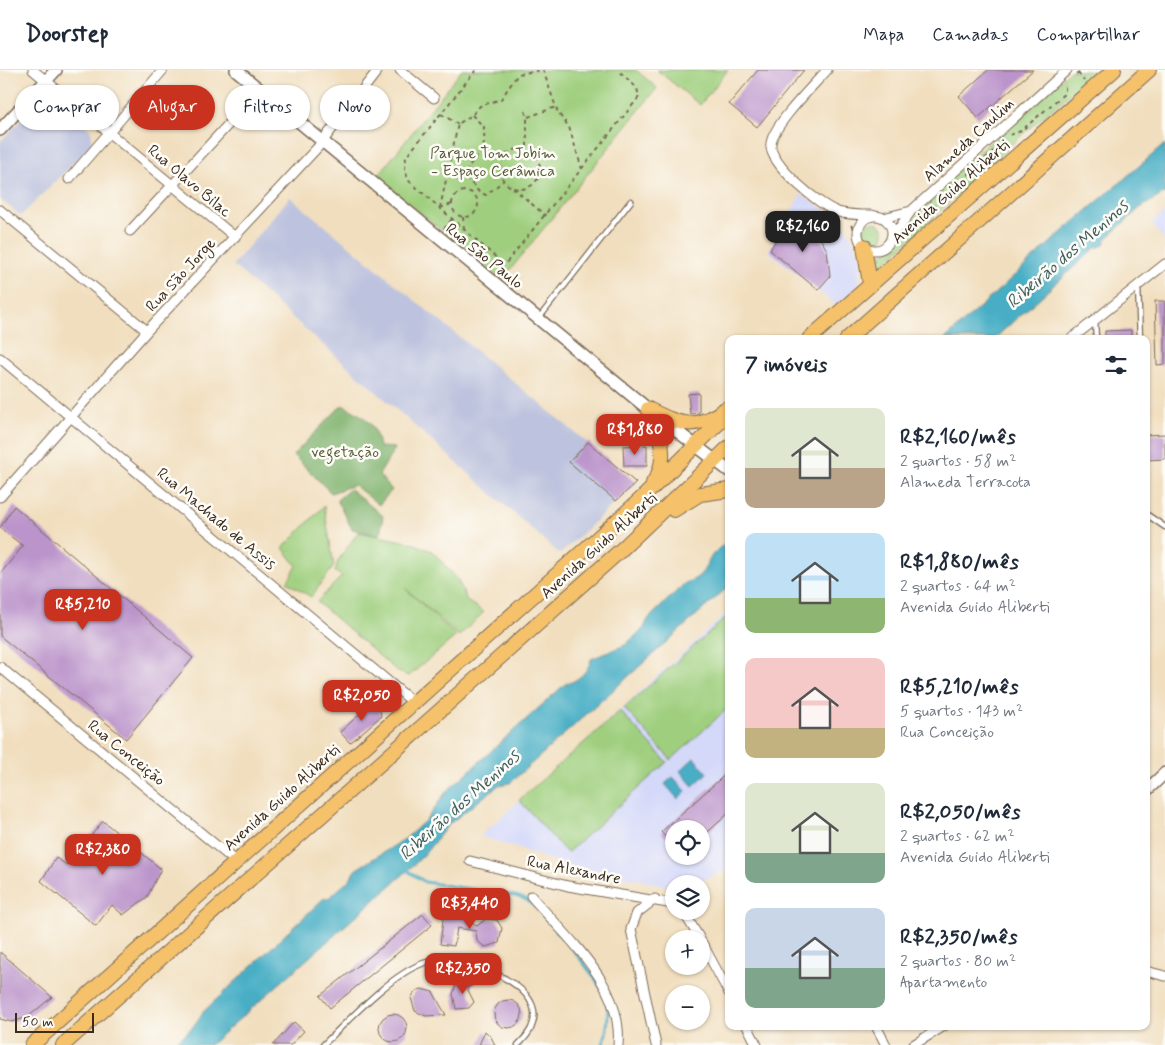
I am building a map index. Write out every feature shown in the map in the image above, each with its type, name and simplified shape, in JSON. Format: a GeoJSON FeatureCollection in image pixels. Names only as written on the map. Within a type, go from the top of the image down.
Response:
{"type":"FeatureCollection","features":[{"type":"Feature","properties":{"kind":"main road"},"geometry":{"type":"LineString","coordinates":[[851,335],[1149,70]]}},
{"type":"Feature","properties":{"kind":"main road"},"geometry":{"type":"LineString","coordinates":[[1109,72],[1112,102]]}},
{"type":"Feature","properties":{"kind":"main road","name":"Avenida Guido Aliberti"},"geometry":{"type":"LineString","coordinates":[[813,335],[1109,72]]}},
{"type":"Feature","properties":{"kind":"main road"},"geometry":{"type":"LineString","coordinates":[[867,249],[870,284]]}},
{"type":"Feature","properties":{"kind":"main road"},"geometry":{"type":"LineString","coordinates":[[648,409],[677,423],[689,424],[701,423],[725,408]]}},
{"type":"Feature","properties":{"kind":"main road"},"geometry":{"type":"LineString","coordinates":[[641,499],[658,477],[663,463],[660,434],[648,409]]}},
{"type":"Feature","properties":{"kind":"main road","name":"Avenida Guido Aliberti"},"geometry":{"type":"LineString","coordinates":[[32,1045],[641,499],[725,417]]}},
{"type":"Feature","properties":{"kind":"main road","name":"Avenida Guido Aliberti"},"geometry":{"type":"LineString","coordinates":[[63,1045],[622,550],[725,451]]}},
{"type":"Feature","properties":{"kind":"main road"},"geometry":{"type":"LineString","coordinates":[[622,550],[684,502],[700,494],[725,491]]}},
{"type":"Feature","properties":{"kind":"main road"},"geometry":{"type":"LineString","coordinates":[[534,595],[543,619]]}},
{"type":"Feature","properties":{"kind":"street","name":"Rua Olavo Bilac"},"geometry":{"type":"LineString","coordinates":[[32,70],[235,237]]}},
{"type":"Feature","properties":{"kind":"street"},"geometry":{"type":"LineString","coordinates":[[0,130],[56,70]]}},
{"type":"Feature","properties":{"kind":"street"},"geometry":{"type":"LineString","coordinates":[[69,179],[163,70]]}},
{"type":"Feature","properties":{"kind":"street","name":"Rua São Paulo"},"geometry":{"type":"LineString","coordinates":[[236,70],[254,85]]}},
{"type":"Feature","properties":{"kind":"street","name":"Rua São Jorge"},"geometry":{"type":"LineString","coordinates":[[0,497],[147,331],[322,142],[378,70]]}},
{"type":"Feature","properties":{"kind":"street"},"geometry":{"type":"LineString","coordinates":[[400,70],[434,98]]}},
{"type":"Feature","properties":{"kind":"street"},"geometry":{"type":"LineString","coordinates":[[826,70],[780,124],[773,136],[771,151],[779,167],[793,180],[836,211],[883,218],[888,221],[893,235]]}},
{"type":"Feature","properties":{"kind":"street","name":"Alameda Caulim"},"geometry":{"type":"LineString","coordinates":[[867,249],[874,250],[885,247],[911,211],[1067,70]]}},
{"type":"Feature","properties":{"kind":"street"},"geometry":{"type":"LineString","coordinates":[[130,230],[225,128]]}},
{"type":"Feature","properties":{"kind":"street","name":"Rua São Paulo"},"geometry":{"type":"LineString","coordinates":[[308,130],[648,409],[725,468]]}},
{"type":"Feature","properties":{"kind":"street"},"geometry":{"type":"LineString","coordinates":[[0,210],[147,331]]}},
{"type":"Feature","properties":{"kind":"street","name":"Alameda Caulim"},"geometry":{"type":"LineString","coordinates":[[883,218],[911,211]]}},
{"type":"Feature","properties":{"kind":"street"},"geometry":{"type":"LineString","coordinates":[[867,249],[857,234],[863,220],[872,215]]}},
{"type":"Feature","properties":{"kind":"street"},"geometry":{"type":"LineString","coordinates":[[1076,335],[1165,264]]}},
{"type":"Feature","properties":{"kind":"street","name":"Rua Machado de Assis"},"geometry":{"type":"LineString","coordinates":[[0,358],[72,416],[414,703]]}},
{"type":"Feature","properties":{"kind":"street","name":"Rua Conceição"},"geometry":{"type":"LineString","coordinates":[[0,667],[236,861]]}},
{"type":"Feature","properties":{"kind":"street"},"geometry":{"type":"LineString","coordinates":[[1150,787],[1165,773]]}},
{"type":"Feature","properties":{"kind":"street","name":"Rua Alexandre"},"geometry":{"type":"LineString","coordinates":[[470,861],[568,886],[665,902]]}},
{"type":"Feature","properties":{"kind":"street"},"geometry":{"type":"LineString","coordinates":[[531,896],[586,959],[602,981],[610,1000],[619,1033],[618,1045]]}},
{"type":"Feature","properties":{"kind":"street"},"geometry":{"type":"LineString","coordinates":[[655,900],[637,913],[631,929],[656,1045]]}},
{"type":"Feature","properties":{"kind":"street"},"geometry":{"type":"LineString","coordinates":[[710,958],[725,986]]}},
{"type":"Feature","properties":{"kind":"street"},"geometry":{"type":"LineString","coordinates":[[1150,971],[1165,976]]}},
{"type":"Feature","properties":{"kind":"street"},"geometry":{"type":"LineString","coordinates":[[749,1030],[756,1045]]}},
{"type":"Feature","properties":{"kind":"street"},"geometry":{"type":"LineString","coordinates":[[878,1030],[886,1045]]}},
{"type":"Feature","properties":{"kind":"street"},"geometry":{"type":"LineString","coordinates":[[913,1045],[937,1030]]}},
{"type":"Feature","properties":{"kind":"lane"},"geometry":{"type":"LineString","coordinates":[[538,320],[631,201]]}},
{"type":"Feature","properties":{"kind":"lane"},"geometry":{"type":"LineString","coordinates":[[1138,286],[1140,335]]}},
{"type":"Feature","properties":{"kind":"lane"},"geometry":{"type":"LineString","coordinates":[[1095,320],[1096,335]]}},
{"type":"Feature","properties":{"kind":"lane"},"geometry":{"type":"LineString","coordinates":[[1150,517],[1165,527]]}},
{"type":"Feature","properties":{"kind":"lane"},"geometry":{"type":"LineString","coordinates":[[323,1045],[366,1004],[409,970],[437,960],[450,960],[470,963],[499,975],[517,986],[528,999],[534,1013],[534,1022],[528,1034],[518,1045]]}},
{"type":"Feature","properties":{"kind":"path"},"geometry":{"type":"LineString","coordinates":[[476,70],[406,157],[405,169],[408,180],[500,261],[507,262],[546,216],[639,97],[637,88],[618,70]]}},
{"type":"Feature","properties":{"kind":"path"},"geometry":{"type":"LineString","coordinates":[[440,208],[458,124],[472,115],[480,106],[501,99],[522,71],[542,70],[556,106],[569,127],[582,169]]}},
{"type":"Feature","properties":{"kind":"path"},"geometry":{"type":"LineString","coordinates":[[1078,73],[1081,70]]}},
{"type":"Feature","properties":{"kind":"path"},"geometry":{"type":"LineString","coordinates":[[914,224],[1011,134],[1020,131],[1065,93],[1065,85]]}},
{"type":"Feature","properties":{"kind":"path"},"geometry":{"type":"LineString","coordinates":[[527,117],[556,106]]}},
{"type":"Feature","properties":{"kind":"path"},"geometry":{"type":"LineString","coordinates":[[525,111],[527,117],[527,150]]}},
{"type":"Feature","properties":{"kind":"path"},"geometry":{"type":"LineString","coordinates":[[441,114],[458,124]]}},
{"type":"Feature","properties":{"kind":"path"},"geometry":{"type":"LineString","coordinates":[[472,115],[484,127],[485,138],[483,148],[468,166],[467,178],[479,192],[486,195],[503,181]]}},
{"type":"Feature","properties":{"kind":"path"},"geometry":{"type":"LineString","coordinates":[[512,188],[529,187],[537,179],[539,162],[527,150],[515,149],[505,154],[499,170],[503,181],[546,216]]}},
{"type":"Feature","properties":{"kind":"path"},"geometry":{"type":"LineString","coordinates":[[462,191],[474,195],[478,203],[475,212],[463,216],[455,212],[452,204],[454,196],[462,191]]}},
{"type":"Feature","properties":{"kind":"path"},"geometry":{"type":"LineString","coordinates":[[474,195],[479,192]]}},
{"type":"Feature","properties":{"kind":"path"},"geometry":{"type":"LineString","coordinates":[[440,208],[452,204]]}},
{"type":"Feature","properties":{"kind":"path"},"geometry":{"type":"LineString","coordinates":[[463,216],[464,229]]}},
{"type":"Feature","properties":{"kind":"path"},"geometry":{"type":"LineString","coordinates":[[867,249],[885,249],[890,246],[893,235]]}},
{"type":"Feature","properties":{"kind":"shaded area"},"geometry":{"type":"Polygon","coordinates":[[[15,126],[15,130],[90,130],[92,139],[91,145],[21,216],[0,199],[0,142],[15,126]]]}},
{"type":"Feature","properties":{"kind":"shaded area"},"geometry":{"type":"Polygon","coordinates":[[[801,194],[843,222],[859,252],[861,264],[858,286],[836,305],[768,251],[801,194]]]}},
{"type":"Feature","properties":{"kind":"shaded area"},"geometry":{"type":"Polygon","coordinates":[[[290,197],[636,483],[560,554],[233,265],[290,197]]]}},
{"type":"Feature","properties":{"kind":"shaded area"},"geometry":{"type":"Polygon","coordinates":[[[1165,212],[1165,242],[1151,223],[1165,212]]]}},
{"type":"Feature","properties":{"kind":"shaded area"},"geometry":{"type":"Polygon","coordinates":[[[725,615],[725,870],[710,877],[710,875],[665,875],[665,885],[570,866],[480,836],[725,615]]]}},
{"type":"Feature","properties":{"kind":"green space","name":"Parque Tom Jobim - Espaço Cerâmica"},"geometry":{"type":"Polygon","coordinates":[[[462,70],[636,70],[657,88],[502,280],[377,177],[462,70]]]}},
{"type":"Feature","properties":{"kind":"green space"},"geometry":{"type":"Polygon","coordinates":[[[657,70],[728,70],[700,105],[657,70]]]}},
{"type":"Feature","properties":{"kind":"green space"},"geometry":{"type":"Polygon","coordinates":[[[1071,70],[1096,72],[1025,132],[874,273],[871,256],[885,253],[889,250],[904,225],[929,198],[1013,122],[1016,123],[1071,70]]]}},
{"type":"Feature","properties":{"kind":"green space"},"geometry":{"type":"Polygon","coordinates":[[[873,222],[881,225],[884,233],[881,241],[873,244],[865,241],[862,233],[865,225],[873,222]]]}},
{"type":"Feature","properties":{"kind":"green space","name":"vegetação"},"geometry":{"type":"Polygon","coordinates":[[[342,405],[367,420],[375,431],[379,447],[395,448],[379,475],[392,490],[379,505],[354,485],[331,493],[293,455],[342,405]]]}},
{"type":"Feature","properties":{"kind":"green space"},"geometry":{"type":"Polygon","coordinates":[[[350,489],[383,516],[380,536],[352,529],[337,500],[350,489]]]}},
{"type":"Feature","properties":{"kind":"green space","name":"vegetação"},"geometry":{"type":"Polygon","coordinates":[[[324,506],[334,566],[311,597],[287,582],[297,566],[283,548],[324,506]]]}},
{"type":"Feature","properties":{"kind":"green space"},"geometry":{"type":"Polygon","coordinates":[[[358,532],[412,543],[432,551],[458,580],[467,601],[484,612],[459,636],[405,588],[456,636],[409,676],[398,672],[317,602],[342,576],[335,572],[338,561],[358,532]]]}},
{"type":"Feature","properties":{"kind":"green space"},"geometry":{"type":"Polygon","coordinates":[[[725,619],[725,711],[671,760],[624,708],[725,619]]]}},
{"type":"Feature","properties":{"kind":"green space"},"geometry":{"type":"Polygon","coordinates":[[[620,711],[667,762],[567,853],[519,800],[620,711]]]}},
{"type":"Feature","properties":{"kind":"water","name":"Ribeirão dos Meninos"},"geometry":{"type":"Polygon","coordinates":[[[1165,144],[1165,193],[1140,208],[1106,239],[1104,245],[1095,248],[998,335],[949,335],[1063,231],[1165,144]]]}},
{"type":"Feature","properties":{"kind":"water","name":"Ribeirão dos Meninos"},"geometry":{"type":"Polygon","coordinates":[[[725,543],[725,590],[510,783],[499,785],[449,824],[423,856],[405,873],[210,1045],[170,1045],[189,1031],[203,1012],[323,899],[330,897],[350,879],[355,870],[405,839],[426,820],[446,792],[565,684],[574,681],[582,675],[588,668],[591,659],[625,645],[644,628],[648,619],[685,583],[697,577],[703,571],[716,550],[725,543]]]}},
{"type":"Feature","properties":{"kind":"water"},"geometry":{"type":"Polygon","coordinates":[[[694,758],[707,773],[693,786],[680,771],[694,758]]]}},
{"type":"Feature","properties":{"kind":"water"},"geometry":{"type":"Polygon","coordinates":[[[673,777],[686,791],[678,799],[665,784],[673,777]]]}},
{"type":"Feature","properties":{"kind":"building"},"geometry":{"type":"Polygon","coordinates":[[[758,70],[804,70],[757,127],[729,104],[758,70]]]}},
{"type":"Feature","properties":{"kind":"building"},"geometry":{"type":"Polygon","coordinates":[[[988,70],[1033,70],[978,118],[959,96],[988,70]]]}},
{"type":"Feature","properties":{"kind":"building"},"geometry":{"type":"Polygon","coordinates":[[[790,215],[821,240],[827,250],[830,276],[818,290],[770,250],[790,215]]]}},
{"type":"Feature","properties":{"kind":"building"},"geometry":{"type":"Polygon","coordinates":[[[1155,301],[1165,301],[1165,364],[1157,365],[1155,301]]]}},
{"type":"Feature","properties":{"kind":"building"},"geometry":{"type":"Polygon","coordinates":[[[1131,330],[1131,335],[1105,335],[1105,331],[1131,330]]]}},
{"type":"Feature","properties":{"kind":"building"},"geometry":{"type":"Polygon","coordinates":[[[699,393],[699,413],[690,414],[688,394],[699,393]]]}},
{"type":"Feature","properties":{"kind":"building"},"geometry":{"type":"Polygon","coordinates":[[[1165,434],[1165,459],[1150,460],[1150,435],[1165,434]]]}},
{"type":"Feature","properties":{"kind":"building"},"geometry":{"type":"Polygon","coordinates":[[[588,442],[636,483],[616,501],[569,462],[588,442]]]}},
{"type":"Feature","properties":{"kind":"building"},"geometry":{"type":"Polygon","coordinates":[[[647,445],[647,466],[624,466],[623,446],[647,445]]]}},
{"type":"Feature","properties":{"kind":"building"},"geometry":{"type":"Polygon","coordinates":[[[14,506],[193,658],[126,739],[0,636],[0,574],[23,546],[0,528],[14,506]]]}},
{"type":"Feature","properties":{"kind":"building"},"geometry":{"type":"Polygon","coordinates":[[[375,700],[379,704],[381,716],[350,743],[340,732],[375,700]]]}},
{"type":"Feature","properties":{"kind":"building"},"geometry":{"type":"Polygon","coordinates":[[[725,775],[725,817],[710,830],[710,820],[674,820],[725,775]]]}},
{"type":"Feature","properties":{"kind":"building"},"geometry":{"type":"Polygon","coordinates":[[[103,821],[161,869],[147,897],[123,915],[112,905],[96,926],[41,881],[56,858],[67,865],[103,821]]]}},
{"type":"Feature","properties":{"kind":"building"},"geometry":{"type":"Polygon","coordinates":[[[665,828],[665,836],[661,832],[665,828]]]}},
{"type":"Feature","properties":{"kind":"building"},"geometry":{"type":"Polygon","coordinates":[[[444,912],[467,915],[467,918],[477,926],[486,919],[497,920],[502,928],[499,943],[485,947],[477,941],[476,931],[457,928],[454,946],[440,944],[444,912]]]}},
{"type":"Feature","properties":{"kind":"building"},"geometry":{"type":"Polygon","coordinates":[[[423,914],[432,925],[330,1008],[320,996],[423,914]]]}},
{"type":"Feature","properties":{"kind":"building"},"geometry":{"type":"Polygon","coordinates":[[[0,952],[52,997],[28,1017],[12,1022],[0,1019],[0,952]]]}},
{"type":"Feature","properties":{"kind":"building"},"geometry":{"type":"Polygon","coordinates":[[[480,980],[467,988],[474,1002],[469,1008],[456,1009],[453,994],[456,984],[462,981],[480,980]]]}},
{"type":"Feature","properties":{"kind":"building"},"geometry":{"type":"Polygon","coordinates":[[[421,989],[433,992],[446,1015],[426,1016],[415,1011],[411,998],[415,992],[421,989]]]}},
{"type":"Feature","properties":{"kind":"building"},"geometry":{"type":"Polygon","coordinates":[[[508,1000],[518,1004],[522,1014],[518,1024],[508,1028],[498,1024],[494,1014],[498,1004],[508,1000]]]}},
{"type":"Feature","properties":{"kind":"building"},"geometry":{"type":"Polygon","coordinates":[[[393,1014],[403,1018],[407,1028],[403,1038],[393,1042],[383,1038],[379,1028],[383,1018],[393,1014]]]}},
{"type":"Feature","properties":{"kind":"building"},"geometry":{"type":"Polygon","coordinates":[[[294,1022],[304,1031],[291,1045],[273,1045],[294,1022]]]}},
{"type":"Feature","properties":{"kind":"building"},"geometry":{"type":"Polygon","coordinates":[[[485,1031],[491,1037],[495,1045],[479,1045],[485,1031]]]}},
{"type":"Feature","properties":{"kind":"waterway","name":"Ribeirão dos Meninos"},"geometry":{"type":"LineString","coordinates":[[405,869],[425,882],[515,896],[525,899],[536,907]]}},
{"type":"Feature","properties":{"kind":"waterway"},"geometry":{"type":"LineString","coordinates":[[543,915],[589,970],[604,993],[608,1013],[603,1045]]}}]}
